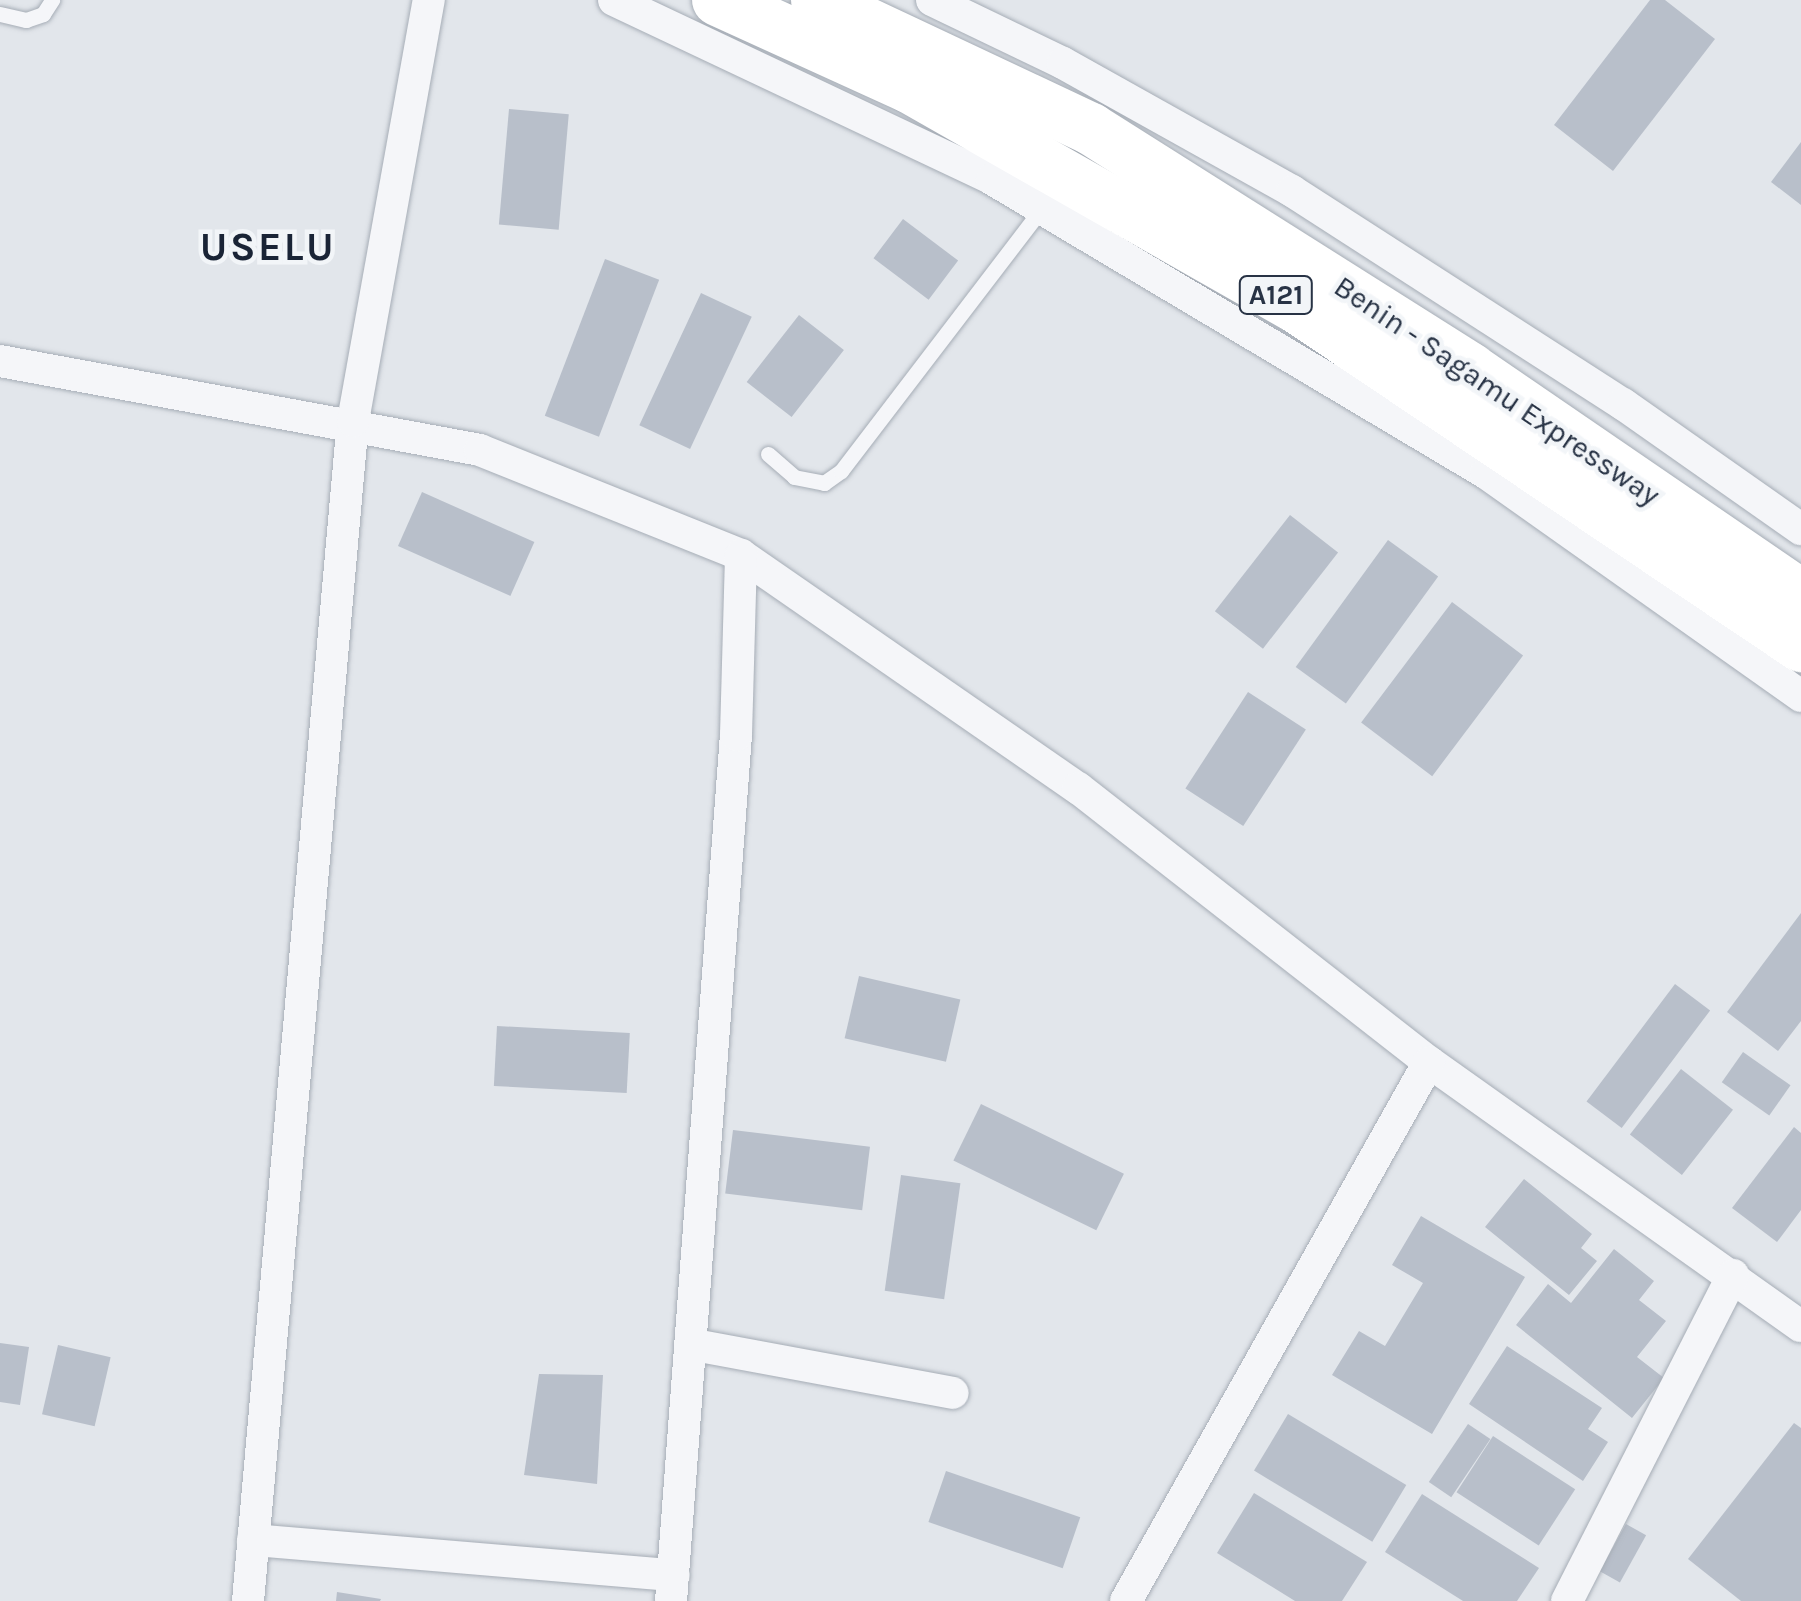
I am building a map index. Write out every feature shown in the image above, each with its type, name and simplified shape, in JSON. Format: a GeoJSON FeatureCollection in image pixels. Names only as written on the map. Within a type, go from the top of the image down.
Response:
{"type":"FeatureCollection","features":[{"type":"Feature","properties":{"kind":"highway","name":"A121"},"geometry":{"type":"LineString","coordinates":[[718,0],[909,88],[1295,306],[1801,646]]}},
{"type":"Feature","properties":{"kind":"highway","name":"Benin - Sagamu Expressway"},"geometry":{"type":"LineString","coordinates":[[817,0],[1092,129],[1470,369],[1801,596]]}},
{"type":"Feature","properties":{"kind":"street"},"geometry":{"type":"LineString","coordinates":[[248,1601],[353,422],[429,0]]}},
{"type":"Feature","properties":{"kind":"street"},"geometry":{"type":"LineString","coordinates":[[614,0],[1041,209],[1486,474],[1801,696]]}},
{"type":"Feature","properties":{"kind":"street"},"geometry":{"type":"LineString","coordinates":[[932,0],[1063,62],[1292,190],[1623,404],[1801,529]]}},
{"type":"Feature","properties":{"kind":"street"},"geometry":{"type":"LineString","coordinates":[[0,361],[353,422],[480,450],[741,555],[1078,788],[1429,1062],[1801,1326]]}},
{"type":"Feature","properties":{"kind":"street"},"geometry":{"type":"LineString","coordinates":[[253,1540],[673,1588],[694,1345],[736,735],[741,555]]}},
{"type":"Feature","properties":{"kind":"street"},"geometry":{"type":"LineString","coordinates":[[1126,1601],[1429,1062]]}},
{"type":"Feature","properties":{"kind":"street"},"geometry":{"type":"LineString","coordinates":[[1567,1601],[1733,1276]]}},
{"type":"Feature","properties":{"kind":"street"},"geometry":{"type":"LineString","coordinates":[[694,1345],[953,1393]]}},
{"type":"Feature","properties":{"kind":"lane"},"geometry":{"type":"LineString","coordinates":[[0,14],[26,20],[43,14],[52,0]]}},
{"type":"Feature","properties":{"kind":"lane"},"geometry":{"type":"LineString","coordinates":[[768,454],[794,476],[824,483],[841,471],[1041,209]]}},
{"type":"Feature","properties":{"kind":"building"},"geometry":{"type":"Polygon","coordinates":[[[1650,0],[1665,0],[1715,39],[1613,171],[1554,125],[1650,0]]]}},
{"type":"Feature","properties":{"kind":"building"},"geometry":{"type":"Polygon","coordinates":[[[509,109],[569,114],[559,230],[499,225],[509,109]]]}},
{"type":"Feature","properties":{"kind":"building"},"geometry":{"type":"Polygon","coordinates":[[[1801,142],[1801,205],[1771,182],[1801,142]]]}},
{"type":"Feature","properties":{"kind":"building"},"geometry":{"type":"Polygon","coordinates":[[[903,219],[958,261],[929,300],[874,258],[903,219]]]}},
{"type":"Feature","properties":{"kind":"building"},"geometry":{"type":"Polygon","coordinates":[[[605,259],[659,280],[599,437],[545,416],[605,259]]]}},
{"type":"Feature","properties":{"kind":"building"},"geometry":{"type":"Polygon","coordinates":[[[701,293],[752,317],[690,449],[639,425],[701,293]]]}},
{"type":"Feature","properties":{"kind":"building"},"geometry":{"type":"Polygon","coordinates":[[[799,315],[844,350],[792,417],[747,382],[799,315]]]}},
{"type":"Feature","properties":{"kind":"building"},"geometry":{"type":"Polygon","coordinates":[[[422,492],[534,542],[510,596],[398,546],[422,492]]]}},
{"type":"Feature","properties":{"kind":"building"},"geometry":{"type":"Polygon","coordinates":[[[1290,515],[1338,553],[1263,649],[1215,611],[1290,515]]]}},
{"type":"Feature","properties":{"kind":"building"},"geometry":{"type":"Polygon","coordinates":[[[1388,540],[1438,576],[1346,703],[1296,667],[1388,540]]]}},
{"type":"Feature","properties":{"kind":"building"},"geometry":{"type":"Polygon","coordinates":[[[1452,602],[1523,656],[1432,776],[1361,723],[1452,602]]]}},
{"type":"Feature","properties":{"kind":"building"},"geometry":{"type":"Polygon","coordinates":[[[1248,692],[1306,730],[1243,826],[1185,788],[1248,692]]]}},
{"type":"Feature","properties":{"kind":"building"},"geometry":{"type":"Polygon","coordinates":[[[1801,913],[1801,1021],[1778,1051],[1727,1012],[1801,913]]]}},
{"type":"Feature","properties":{"kind":"building"},"geometry":{"type":"Polygon","coordinates":[[[859,976],[960,999],[946,1062],[845,1038],[859,976]]]}},
{"type":"Feature","properties":{"kind":"building"},"geometry":{"type":"Polygon","coordinates":[[[1675,984],[1710,1010],[1622,1128],[1587,1101],[1675,984]]]}},
{"type":"Feature","properties":{"kind":"building"},"geometry":{"type":"Polygon","coordinates":[[[497,1026],[630,1033],[627,1093],[494,1086],[497,1026]]]}},
{"type":"Feature","properties":{"kind":"building"},"geometry":{"type":"Polygon","coordinates":[[[1743,1052],[1791,1085],[1769,1116],[1722,1082],[1743,1052]]]}},
{"type":"Feature","properties":{"kind":"building"},"geometry":{"type":"Polygon","coordinates":[[[1681,1069],[1733,1110],[1682,1175],[1630,1134],[1681,1069]]]}},
{"type":"Feature","properties":{"kind":"building"},"geometry":{"type":"Polygon","coordinates":[[[981,1104],[1124,1174],[1096,1230],[953,1161],[981,1104]]]}},
{"type":"Feature","properties":{"kind":"building"},"geometry":{"type":"Polygon","coordinates":[[[1794,1127],[1801,1133],[1801,1210],[1777,1242],[1732,1208],[1794,1127]]]}},
{"type":"Feature","properties":{"kind":"building"},"geometry":{"type":"Polygon","coordinates":[[[733,1130],[870,1147],[862,1210],[725,1194],[733,1130]]]}},
{"type":"Feature","properties":{"kind":"building"},"geometry":{"type":"Polygon","coordinates":[[[901,1175],[960,1183],[944,1299],[885,1291],[901,1175]]]}},
{"type":"Feature","properties":{"kind":"building"},"geometry":{"type":"Polygon","coordinates":[[[1524,1179],[1592,1234],[1581,1248],[1597,1261],[1569,1295],[1485,1227],[1524,1179]]]}},
{"type":"Feature","properties":{"kind":"building"},"geometry":{"type":"Polygon","coordinates":[[[1421,1216],[1525,1277],[1432,1434],[1332,1375],[1359,1331],[1385,1346],[1423,1283],[1392,1265],[1421,1216]]]}},
{"type":"Feature","properties":{"kind":"building"},"geometry":{"type":"Polygon","coordinates":[[[1614,1249],[1654,1281],[1639,1300],[1666,1321],[1637,1357],[1664,1378],[1632,1418],[1516,1325],[1548,1284],[1571,1303],[1614,1249]]]}},
{"type":"Feature","properties":{"kind":"building"},"geometry":{"type":"Polygon","coordinates":[[[0,1343],[29,1347],[20,1405],[0,1402],[0,1343]]]}},
{"type":"Feature","properties":{"kind":"building"},"geometry":{"type":"Polygon","coordinates":[[[58,1345],[111,1357],[95,1426],[42,1414],[58,1345]]]}},
{"type":"Feature","properties":{"kind":"building"},"geometry":{"type":"Polygon","coordinates":[[[1507,1346],[1602,1408],[1588,1429],[1608,1442],[1583,1481],[1469,1404],[1507,1346]]]}},
{"type":"Feature","properties":{"kind":"building"},"geometry":{"type":"Polygon","coordinates":[[[539,1374],[603,1375],[597,1484],[524,1475],[539,1374]]]}},
{"type":"Feature","properties":{"kind":"building"},"geometry":{"type":"Polygon","coordinates":[[[1288,1414],[1406,1485],[1372,1542],[1254,1471],[1288,1414]]]}},
{"type":"Feature","properties":{"kind":"building"},"geometry":{"type":"Polygon","coordinates":[[[1794,1423],[1801,1428],[1801,1601],[1741,1601],[1688,1559],[1794,1423]]]}},
{"type":"Feature","properties":{"kind":"building"},"geometry":{"type":"Polygon","coordinates":[[[1468,1424],[1490,1439],[1451,1497],[1429,1482],[1468,1424]]]}},
{"type":"Feature","properties":{"kind":"building"},"geometry":{"type":"Polygon","coordinates":[[[1493,1436],[1575,1489],[1539,1546],[1457,1492],[1493,1436]]]}},
{"type":"Feature","properties":{"kind":"building"},"geometry":{"type":"Polygon","coordinates":[[[946,1471],[1080,1517],[1063,1568],[928,1522],[946,1471]]]}},
{"type":"Feature","properties":{"kind":"building"},"geometry":{"type":"Polygon","coordinates":[[[1254,1493],[1367,1562],[1342,1601],[1295,1601],[1217,1553],[1254,1493]]]}},
{"type":"Feature","properties":{"kind":"building"},"geometry":{"type":"Polygon","coordinates":[[[1422,1494],[1539,1568],[1517,1601],[1463,1601],[1385,1552],[1422,1494]]]}},
{"type":"Feature","properties":{"kind":"building"},"geometry":{"type":"Polygon","coordinates":[[[1626,1524],[1646,1535],[1620,1582],[1600,1571],[1626,1524]]]}},
{"type":"Feature","properties":{"kind":"building"},"geometry":{"type":"Polygon","coordinates":[[[337,1592],[381,1599],[336,1601],[337,1592]]]}},
{"type":"Feature","properties":{"kind":"district","name":"USELU"},"geometry":{"type":"Point","coordinates":[268,247]}}]}
